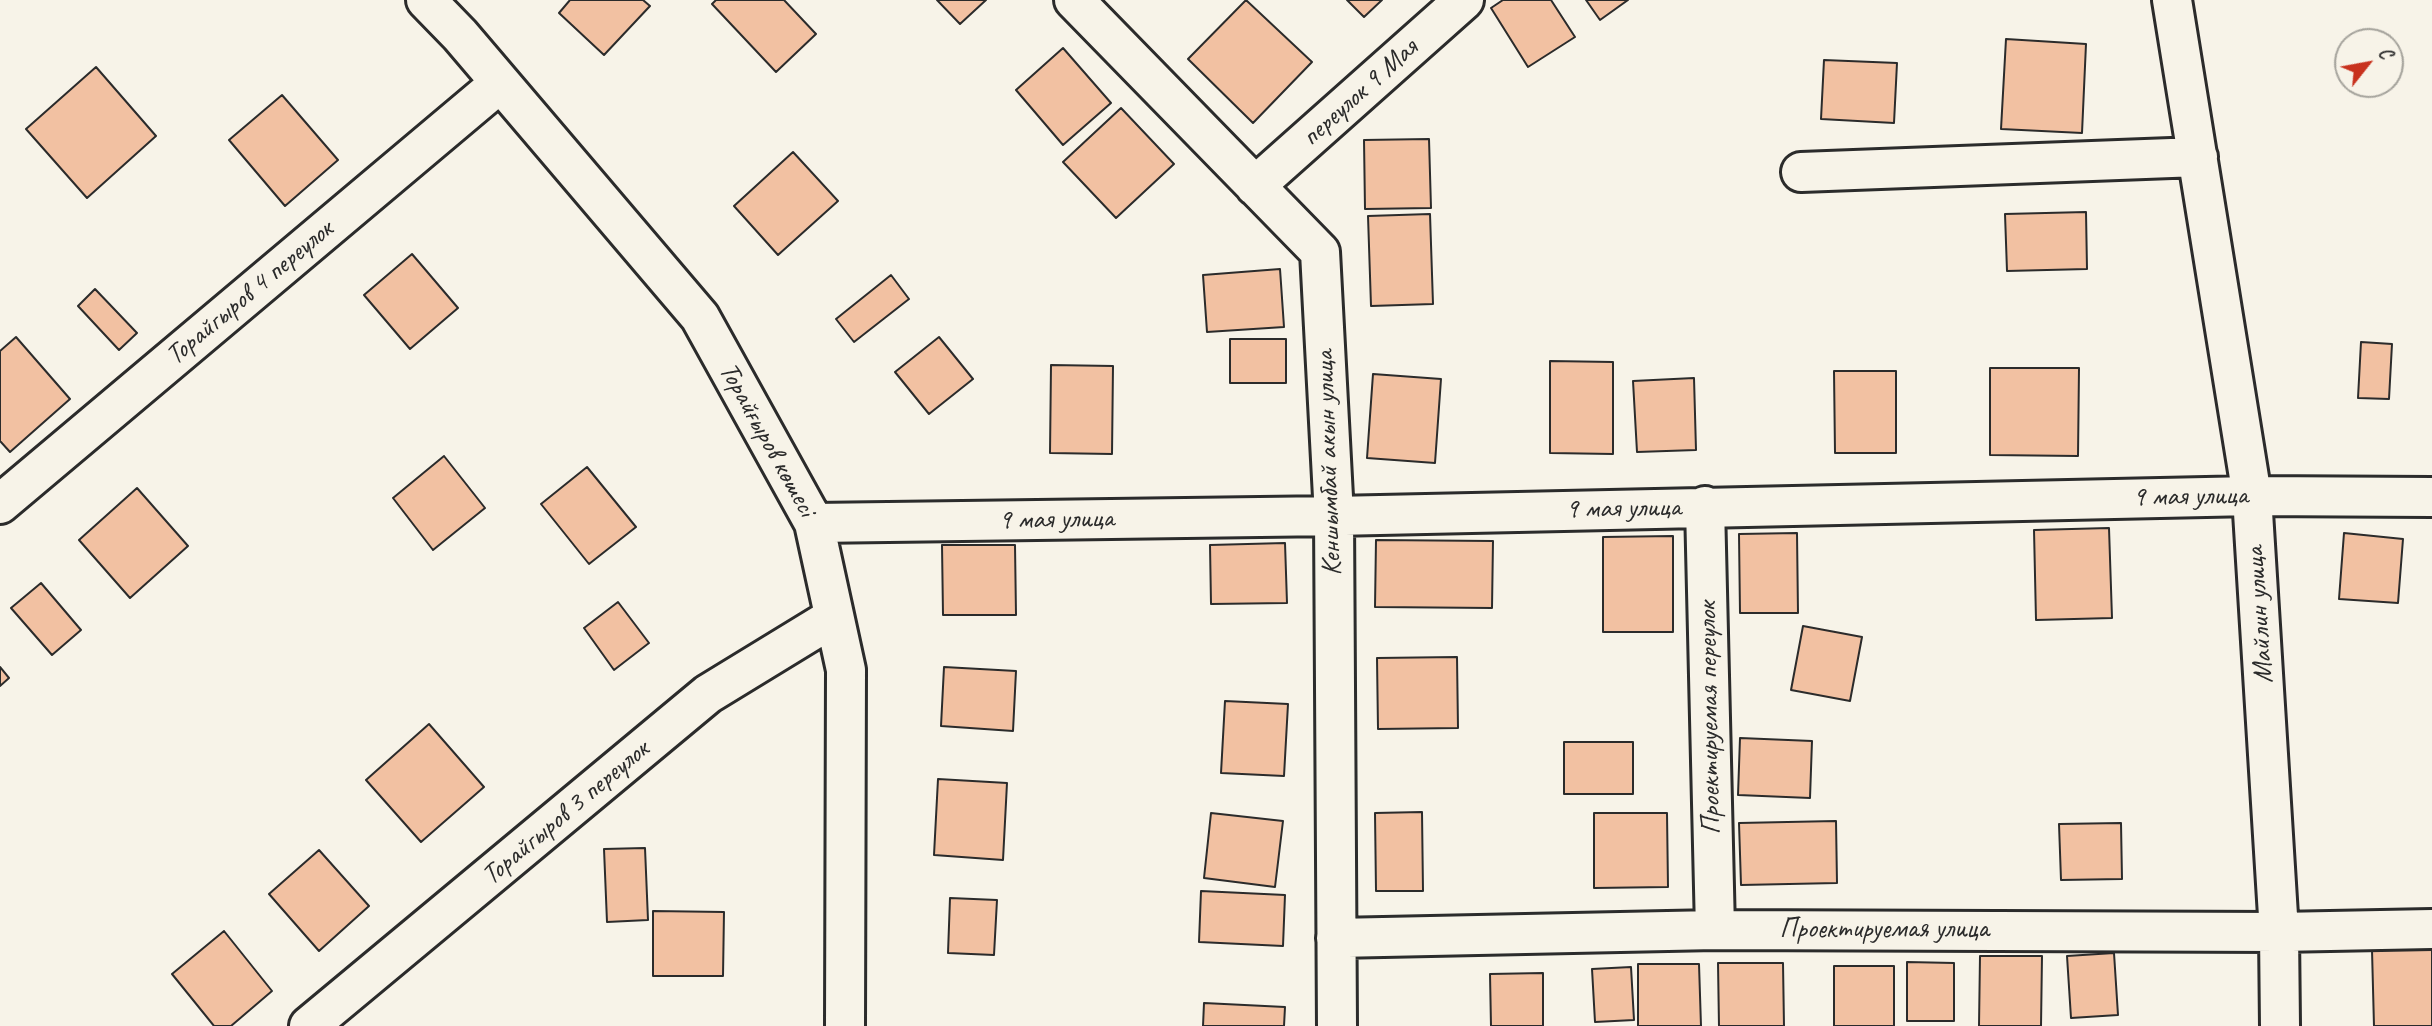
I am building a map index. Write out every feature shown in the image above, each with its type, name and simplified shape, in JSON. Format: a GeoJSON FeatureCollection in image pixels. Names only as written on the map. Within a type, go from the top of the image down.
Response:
{"type":"FeatureCollection","features":[{"type":"Feature","properties":{"kind":"street","name":"Торайғыров көшесі"},"geometry":{"type":"LineString","coordinates":[[426,0],[700,317],[814,523],[846,670],[845,1026]]}},
{"type":"Feature","properties":{"kind":"street","name":"Кеншымбай акын улица"},"geometry":{"type":"LineString","coordinates":[[1074,0],[1320,252],[1334,516],[1337,1026]]}},
{"type":"Feature","properties":{"kind":"street","name":"переулок 9 Мая"},"geometry":{"type":"LineString","coordinates":[[1255,186],[1464,0]]}},
{"type":"Feature","properties":{"kind":"street","name":"Майлин улица"},"geometry":{"type":"LineString","coordinates":[[2172,0],[2252,495],[2279,932],[2280,1026]]}},
{"type":"Feature","properties":{"kind":"street","name":"Торайгыров 4 переулок"},"geometry":{"type":"LineString","coordinates":[[0,504],[500,83]]}},
{"type":"Feature","properties":{"kind":"street"},"geometry":{"type":"LineString","coordinates":[[1801,172],[2198,157]]}},
{"type":"Feature","properties":{"kind":"street","name":"9 мая улица"},"geometry":{"type":"LineString","coordinates":[[814,523],[1334,516],[2252,495],[2432,497]]}},
{"type":"Feature","properties":{"kind":"street","name":"Проектируемая переулок"},"geometry":{"type":"LineString","coordinates":[[1705,506],[1715,930]]}},
{"type":"Feature","properties":{"kind":"street","name":"Торайгыров 3 переулок"},"geometry":{"type":"LineString","coordinates":[[309,1026],[708,694],[834,617]]}},
{"type":"Feature","properties":{"kind":"street","name":"Проектируемая улица"},"geometry":{"type":"LineString","coordinates":[[1336,938],[1715,930],[2279,932],[2432,929]]}},
{"type":"Feature","properties":{"kind":"building"},"geometry":{"type":"Polygon","coordinates":[[[570,0],[643,0],[650,6],[604,55],[559,13],[570,0]]]}},
{"type":"Feature","properties":{"kind":"building"},"geometry":{"type":"Polygon","coordinates":[[[716,0],[784,0],[816,34],[776,72],[712,4],[716,0]]]}},
{"type":"Feature","properties":{"kind":"building"},"geometry":{"type":"Polygon","coordinates":[[[937,0],[986,0],[960,24],[937,0]]]}},
{"type":"Feature","properties":{"kind":"building"},"geometry":{"type":"Polygon","coordinates":[[[1246,0],[1312,62],[1253,123],[1188,59],[1246,0]]]}},
{"type":"Feature","properties":{"kind":"building"},"geometry":{"type":"Polygon","coordinates":[[[1347,0],[1382,0],[1364,17],[1347,0]]]}},
{"type":"Feature","properties":{"kind":"building"},"geometry":{"type":"Polygon","coordinates":[[[1503,0],[1551,0],[1575,37],[1528,67],[1491,8],[1503,0]]]}},
{"type":"Feature","properties":{"kind":"building"},"geometry":{"type":"Polygon","coordinates":[[[1586,0],[1628,0],[1600,20],[1586,0]]]}},
{"type":"Feature","properties":{"kind":"building"},"geometry":{"type":"Polygon","coordinates":[[[2006,39],[2086,44],[2082,133],[2001,129],[2006,39]]]}},
{"type":"Feature","properties":{"kind":"building"},"geometry":{"type":"Polygon","coordinates":[[[1063,48],[1111,103],[1063,145],[1016,90],[1063,48]]]}},
{"type":"Feature","properties":{"kind":"building"},"geometry":{"type":"Polygon","coordinates":[[[1824,60],[1897,63],[1894,123],[1821,119],[1824,60]]]}},
{"type":"Feature","properties":{"kind":"building"},"geometry":{"type":"Polygon","coordinates":[[[96,67],[156,136],[87,198],[26,129],[96,67]]]}},
{"type":"Feature","properties":{"kind":"building"},"geometry":{"type":"Polygon","coordinates":[[[282,95],[338,160],[285,206],[229,140],[282,95]]]}},
{"type":"Feature","properties":{"kind":"building"},"geometry":{"type":"Polygon","coordinates":[[[1121,108],[1174,164],[1116,218],[1063,162],[1121,108]]]}},
{"type":"Feature","properties":{"kind":"building"},"geometry":{"type":"Polygon","coordinates":[[[1429,139],[1431,208],[1365,209],[1364,140],[1429,139]]]}},
{"type":"Feature","properties":{"kind":"building"},"geometry":{"type":"Polygon","coordinates":[[[793,152],[838,201],[778,255],[734,206],[793,152]]]}},
{"type":"Feature","properties":{"kind":"building"},"geometry":{"type":"Polygon","coordinates":[[[2086,212],[2087,269],[2007,271],[2005,214],[2086,212]]]}},
{"type":"Feature","properties":{"kind":"building"},"geometry":{"type":"Polygon","coordinates":[[[1430,214],[1433,304],[1371,306],[1368,216],[1430,214]]]}},
{"type":"Feature","properties":{"kind":"building"},"geometry":{"type":"Polygon","coordinates":[[[412,254],[458,308],[410,349],[364,295],[412,254]]]}},
{"type":"Feature","properties":{"kind":"building"},"geometry":{"type":"Polygon","coordinates":[[[1280,269],[1284,327],[1207,332],[1203,275],[1280,269]]]}},
{"type":"Feature","properties":{"kind":"building"},"geometry":{"type":"Polygon","coordinates":[[[891,275],[909,299],[854,342],[836,319],[891,275]]]}},
{"type":"Feature","properties":{"kind":"building"},"geometry":{"type":"Polygon","coordinates":[[[95,289],[137,333],[119,350],[78,306],[95,289]]]}},
{"type":"Feature","properties":{"kind":"building"},"geometry":{"type":"Polygon","coordinates":[[[16,337],[70,399],[10,452],[0,441],[0,351],[16,337]]]}},
{"type":"Feature","properties":{"kind":"building"},"geometry":{"type":"Polygon","coordinates":[[[939,337],[973,379],[929,414],[895,372],[939,337]]]}},
{"type":"Feature","properties":{"kind":"building"},"geometry":{"type":"Polygon","coordinates":[[[1230,339],[1286,339],[1286,383],[1230,383],[1230,339]]]}},
{"type":"Feature","properties":{"kind":"building"},"geometry":{"type":"Polygon","coordinates":[[[2361,342],[2392,344],[2389,399],[2358,398],[2361,342]]]}},
{"type":"Feature","properties":{"kind":"building"},"geometry":{"type":"Polygon","coordinates":[[[1550,361],[1613,362],[1613,454],[1550,453],[1550,361]]]}},
{"type":"Feature","properties":{"kind":"building"},"geometry":{"type":"Polygon","coordinates":[[[1051,365],[1113,366],[1112,454],[1050,453],[1051,365]]]}},
{"type":"Feature","properties":{"kind":"building"},"geometry":{"type":"Polygon","coordinates":[[[1990,368],[2079,368],[2078,456],[1990,455],[1990,368]]]}},
{"type":"Feature","properties":{"kind":"building"},"geometry":{"type":"Polygon","coordinates":[[[1834,371],[1896,371],[1896,453],[1835,453],[1834,371]]]}},
{"type":"Feature","properties":{"kind":"building"},"geometry":{"type":"Polygon","coordinates":[[[1373,374],[1441,379],[1435,463],[1367,458],[1373,374]]]}},
{"type":"Feature","properties":{"kind":"building"},"geometry":{"type":"Polygon","coordinates":[[[1694,378],[1696,450],[1637,452],[1633,381],[1694,378]]]}},
{"type":"Feature","properties":{"kind":"building"},"geometry":{"type":"Polygon","coordinates":[[[444,456],[485,508],[433,550],[393,498],[444,456]]]}},
{"type":"Feature","properties":{"kind":"building"},"geometry":{"type":"Polygon","coordinates":[[[587,467],[636,527],[589,564],[541,504],[587,467]]]}},
{"type":"Feature","properties":{"kind":"building"},"geometry":{"type":"Polygon","coordinates":[[[137,488],[188,546],[130,598],[79,540],[137,488]]]}},
{"type":"Feature","properties":{"kind":"building"},"geometry":{"type":"Polygon","coordinates":[[[2109,528],[2112,618],[2036,620],[2034,530],[2109,528]]]}},
{"type":"Feature","properties":{"kind":"building"},"geometry":{"type":"Polygon","coordinates":[[[1797,533],[1798,613],[1740,613],[1739,534],[1797,533]]]}},
{"type":"Feature","properties":{"kind":"building"},"geometry":{"type":"Polygon","coordinates":[[[2344,533],[2403,539],[2398,603],[2339,599],[2344,533]]]}},
{"type":"Feature","properties":{"kind":"building"},"geometry":{"type":"Polygon","coordinates":[[[1673,536],[1673,632],[1603,632],[1603,537],[1673,536]]]}},
{"type":"Feature","properties":{"kind":"building"},"geometry":{"type":"Polygon","coordinates":[[[1376,540],[1493,541],[1492,608],[1375,607],[1376,540]]]}},
{"type":"Feature","properties":{"kind":"building"},"geometry":{"type":"Polygon","coordinates":[[[1285,543],[1287,603],[1211,604],[1210,545],[1285,543]]]}},
{"type":"Feature","properties":{"kind":"building"},"geometry":{"type":"Polygon","coordinates":[[[942,545],[1015,545],[1016,615],[943,615],[942,545]]]}},
{"type":"Feature","properties":{"kind":"building"},"geometry":{"type":"Polygon","coordinates":[[[41,583],[81,630],[52,655],[11,608],[41,583]]]}},
{"type":"Feature","properties":{"kind":"building"},"geometry":{"type":"Polygon","coordinates":[[[618,602],[649,643],[614,670],[584,628],[618,602]]]}},
{"type":"Feature","properties":{"kind":"building"},"geometry":{"type":"Polygon","coordinates":[[[1803,626],[1862,637],[1850,701],[1791,690],[1803,626]]]}},
{"type":"Feature","properties":{"kind":"building"},"geometry":{"type":"Polygon","coordinates":[[[1457,657],[1458,728],[1378,729],[1377,658],[1457,657]]]}},
{"type":"Feature","properties":{"kind":"building"},"geometry":{"type":"Polygon","coordinates":[[[0,667],[9,678],[0,686],[0,667]]]}},
{"type":"Feature","properties":{"kind":"building"},"geometry":{"type":"Polygon","coordinates":[[[944,667],[1016,671],[1013,731],[941,726],[944,667]]]}},
{"type":"Feature","properties":{"kind":"building"},"geometry":{"type":"Polygon","coordinates":[[[1225,701],[1288,704],[1284,776],[1221,773],[1225,701]]]}},
{"type":"Feature","properties":{"kind":"building"},"geometry":{"type":"Polygon","coordinates":[[[429,724],[484,787],[421,842],[366,780],[429,724]]]}},
{"type":"Feature","properties":{"kind":"building"},"geometry":{"type":"Polygon","coordinates":[[[1740,738],[1812,741],[1810,798],[1738,795],[1740,738]]]}},
{"type":"Feature","properties":{"kind":"building"},"geometry":{"type":"Polygon","coordinates":[[[1564,742],[1633,742],[1633,794],[1564,794],[1564,742]]]}},
{"type":"Feature","properties":{"kind":"building"},"geometry":{"type":"Polygon","coordinates":[[[938,779],[1007,783],[1003,860],[934,855],[938,779]]]}},
{"type":"Feature","properties":{"kind":"building"},"geometry":{"type":"Polygon","coordinates":[[[1422,812],[1423,891],[1376,891],[1375,813],[1422,812]]]}},
{"type":"Feature","properties":{"kind":"building"},"geometry":{"type":"Polygon","coordinates":[[[1211,813],[1283,821],[1275,887],[1204,878],[1211,813]]]}},
{"type":"Feature","properties":{"kind":"building"},"geometry":{"type":"Polygon","coordinates":[[[1594,813],[1667,813],[1668,887],[1594,888],[1594,813]]]}},
{"type":"Feature","properties":{"kind":"building"},"geometry":{"type":"Polygon","coordinates":[[[1836,821],[1837,883],[1741,885],[1739,823],[1836,821]]]}},
{"type":"Feature","properties":{"kind":"building"},"geometry":{"type":"Polygon","coordinates":[[[2121,823],[2122,879],[2061,880],[2059,824],[2121,823]]]}},
{"type":"Feature","properties":{"kind":"building"},"geometry":{"type":"Polygon","coordinates":[[[645,848],[648,920],[607,922],[604,849],[645,848]]]}},
{"type":"Feature","properties":{"kind":"building"},"geometry":{"type":"Polygon","coordinates":[[[319,850],[369,906],[319,951],[269,894],[319,850]]]}},
{"type":"Feature","properties":{"kind":"building"},"geometry":{"type":"Polygon","coordinates":[[[1201,891],[1285,895],[1283,946],[1199,942],[1201,891]]]}},
{"type":"Feature","properties":{"kind":"building"},"geometry":{"type":"Polygon","coordinates":[[[950,898],[997,900],[994,955],[948,953],[950,898]]]}},
{"type":"Feature","properties":{"kind":"building"},"geometry":{"type":"Polygon","coordinates":[[[653,911],[724,912],[723,976],[653,976],[653,911]]]}},
{"type":"Feature","properties":{"kind":"building"},"geometry":{"type":"Polygon","coordinates":[[[224,931],[272,991],[231,1026],[214,1026],[172,974],[224,931]]]}},
{"type":"Feature","properties":{"kind":"building"},"geometry":{"type":"Polygon","coordinates":[[[2432,948],[2432,1026],[2374,1026],[2372,950],[2432,948]]]}},
{"type":"Feature","properties":{"kind":"building"},"geometry":{"type":"Polygon","coordinates":[[[2114,953],[2118,1015],[2071,1018],[2067,956],[2114,953]]]}},
{"type":"Feature","properties":{"kind":"building"},"geometry":{"type":"Polygon","coordinates":[[[1980,956],[2042,956],[2041,1026],[1979,1026],[1980,956]]]}},
{"type":"Feature","properties":{"kind":"building"},"geometry":{"type":"Polygon","coordinates":[[[1907,962],[1954,963],[1954,1021],[1907,1021],[1907,962]]]}},
{"type":"Feature","properties":{"kind":"building"},"geometry":{"type":"Polygon","coordinates":[[[1718,963],[1783,963],[1784,1026],[1719,1026],[1718,963]]]}},
{"type":"Feature","properties":{"kind":"building"},"geometry":{"type":"Polygon","coordinates":[[[1638,964],[1699,964],[1701,1026],[1638,1026],[1638,964]]]}},
{"type":"Feature","properties":{"kind":"building"},"geometry":{"type":"Polygon","coordinates":[[[1834,966],[1894,966],[1894,1026],[1834,1026],[1834,966]]]}},
{"type":"Feature","properties":{"kind":"building"},"geometry":{"type":"Polygon","coordinates":[[[1631,967],[1634,1020],[1595,1022],[1592,969],[1631,967]]]}},
{"type":"Feature","properties":{"kind":"building"},"geometry":{"type":"Polygon","coordinates":[[[1543,973],[1543,1026],[1491,1026],[1490,974],[1543,973]]]}},
{"type":"Feature","properties":{"kind":"building"},"geometry":{"type":"Polygon","coordinates":[[[1204,1003],[1285,1007],[1284,1026],[1203,1026],[1204,1003]]]}}]}
